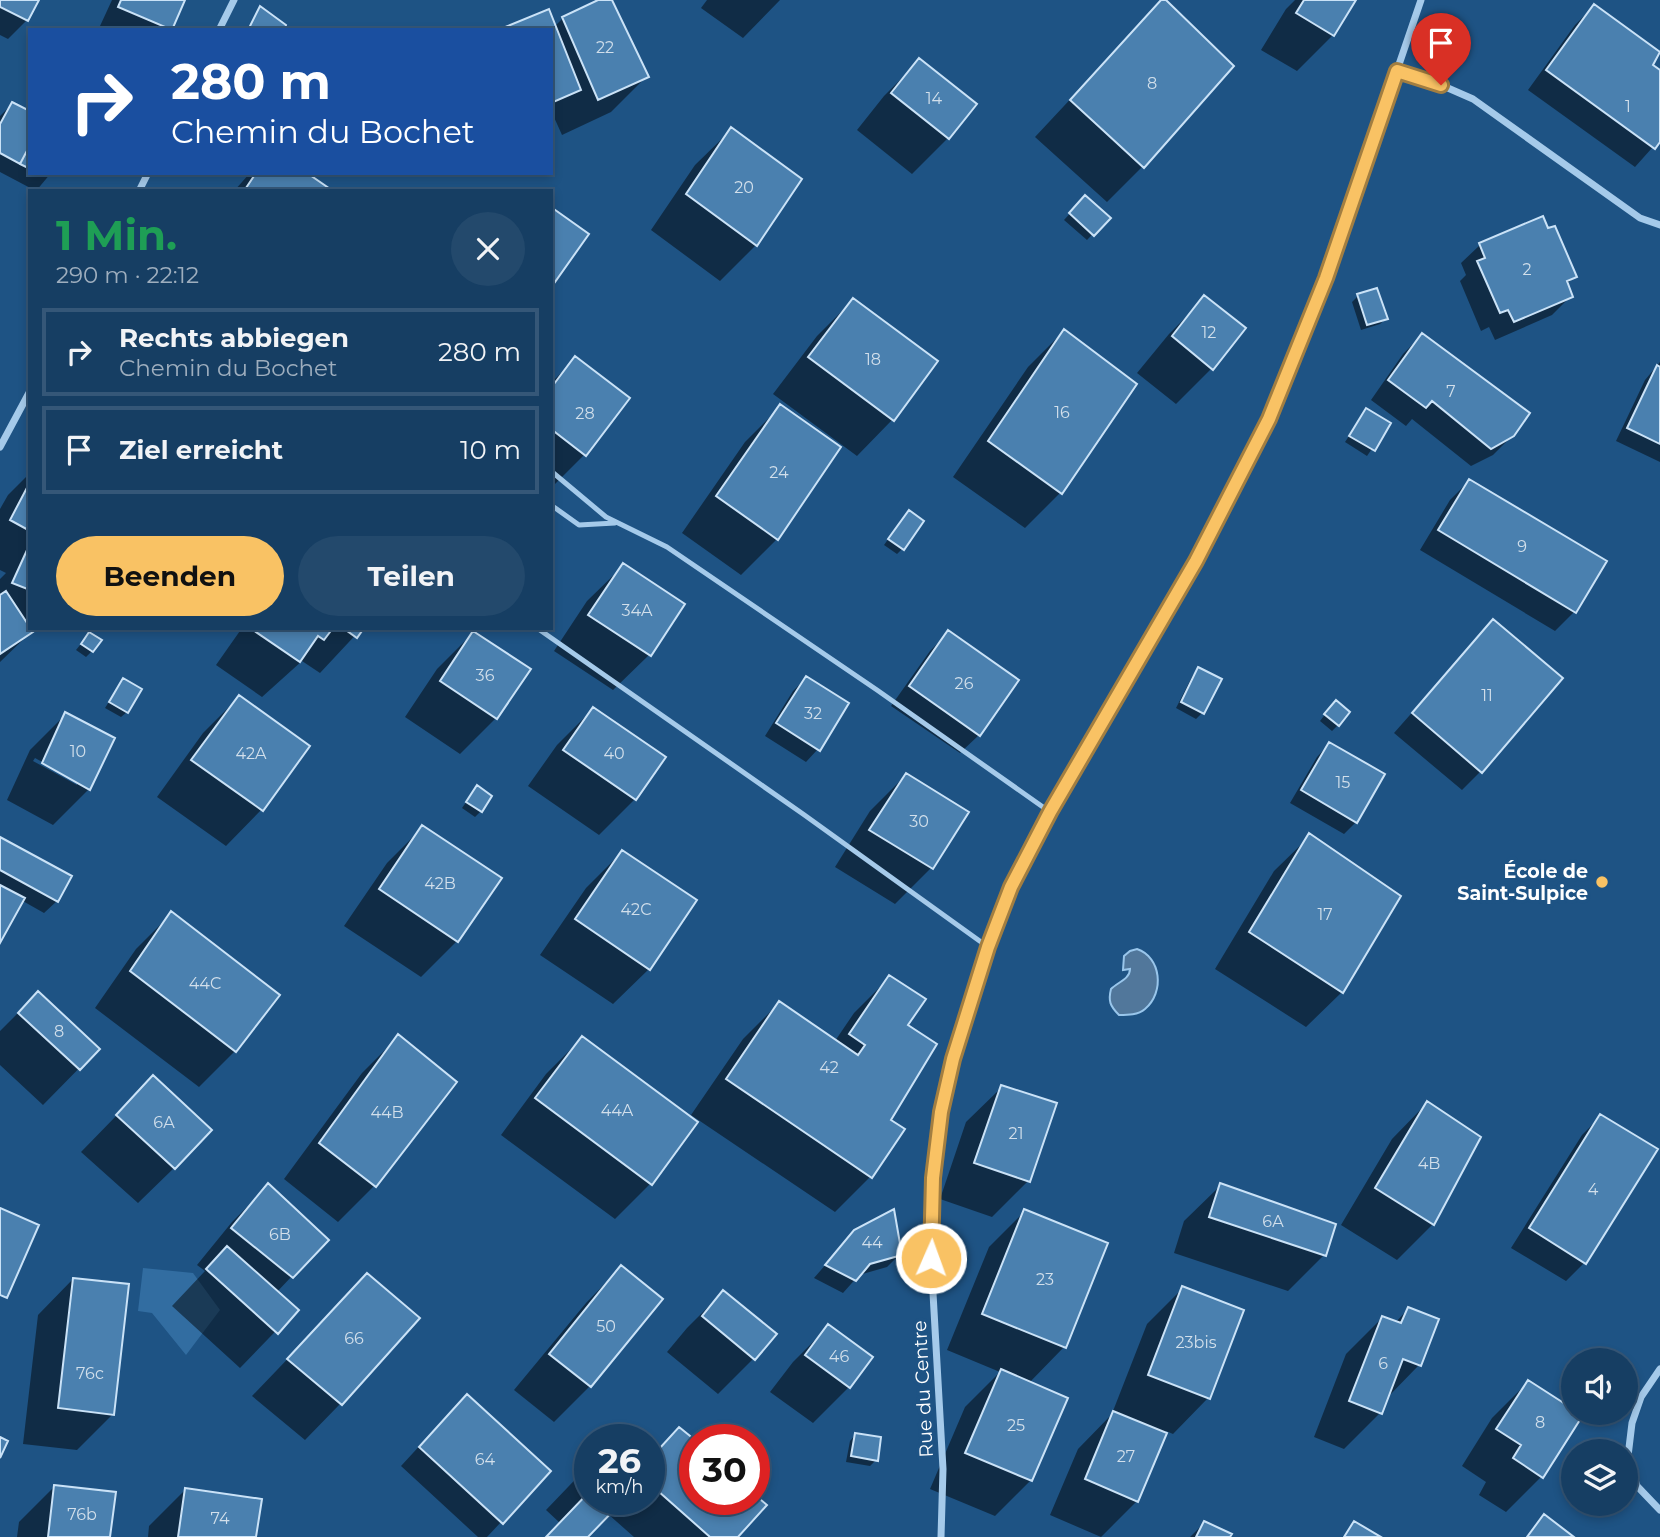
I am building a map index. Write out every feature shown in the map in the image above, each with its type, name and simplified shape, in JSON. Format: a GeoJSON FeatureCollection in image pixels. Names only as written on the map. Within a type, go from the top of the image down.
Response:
{"type":"FeatureCollection","features":[{"type":"Feature","properties":{"kind":"street"},"geometry":{"type":"LineString","coordinates":[[220,28],[234,0]]}},
{"type":"Feature","properties":{"kind":"street","name":"Rue du Centre"},"geometry":{"type":"LineString","coordinates":[[942,1537],[943,1469],[931,1258],[933,1178],[941,1112],[953,1059],[988,947],[1011,887],[1050,812],[1196,561],[1269,419],[1326,278],[1421,0]]}},
{"type":"Feature","properties":{"kind":"street"},"geometry":{"type":"LineString","coordinates":[[1397,71],[1473,99],[1640,218],[1660,225]]}},
{"type":"Feature","properties":{"kind":"street"},"geometry":{"type":"LineString","coordinates":[[0,447],[28,395]]}},
{"type":"Feature","properties":{"kind":"street"},"geometry":{"type":"LineString","coordinates":[[1660,1369],[1641,1397],[1632,1423],[1629,1456],[1637,1486],[1660,1510]]}},
{"type":"Feature","properties":{"kind":"lane"},"geometry":{"type":"LineString","coordinates":[[553,473],[606,517],[667,547],[1050,812]]}},
{"type":"Feature","properties":{"kind":"lane"},"geometry":{"type":"LineString","coordinates":[[553,506],[579,524],[618,523]]}},
{"type":"Feature","properties":{"kind":"lane"},"geometry":{"type":"LineString","coordinates":[[540,630],[988,947]]}},
{"type":"Feature","properties":{"kind":"shaded area"},"geometry":{"type":"Polygon","coordinates":[[[1137,949],[1151,959],[1155,967],[1158,976],[1156,994],[1142,1011],[1119,1015],[1111,1003],[1111,989],[1126,978],[1129,972],[1130,969],[1123,970],[1124,956],[1137,949]]]}},
{"type":"Feature","properties":{"kind":"shaded area"},"geometry":{"type":"Polygon","coordinates":[[[143,1268],[193,1273],[220,1310],[186,1355],[152,1313],[138,1311],[143,1268]]]}},
{"type":"Feature","properties":{"kind":"building"},"geometry":{"type":"Polygon","coordinates":[[[0,0],[39,0],[28,21],[0,7],[0,0]]]}},
{"type":"Feature","properties":{"kind":"building"},"geometry":{"type":"Polygon","coordinates":[[[121,0],[185,0],[173,28],[118,7],[121,0]]]}},
{"type":"Feature","properties":{"kind":"building"},"geometry":{"type":"Polygon","coordinates":[[[598,0],[612,0],[649,77],[598,100],[562,17],[598,0]]]}},
{"type":"Feature","properties":{"kind":"building"},"geometry":{"type":"Polygon","coordinates":[[[1161,0],[1166,0],[1234,66],[1144,168],[1070,100],[1161,0]]]}},
{"type":"Feature","properties":{"kind":"building"},"geometry":{"type":"Polygon","coordinates":[[[1304,0],[1356,0],[1334,36],[1296,13],[1304,0]]]}},
{"type":"Feature","properties":{"kind":"building"},"geometry":{"type":"Polygon","coordinates":[[[1594,4],[1660,52],[1653,65],[1660,70],[1660,142],[1655,149],[1546,70],[1594,4]]]}},
{"type":"Feature","properties":{"kind":"building"},"geometry":{"type":"Polygon","coordinates":[[[260,6],[286,25],[285,28],[249,28],[260,6]]]}},
{"type":"Feature","properties":{"kind":"building"},"geometry":{"type":"Polygon","coordinates":[[[549,9],[581,90],[553,102],[553,28],[503,28],[549,9]]]}},
{"type":"Feature","properties":{"kind":"building"},"geometry":{"type":"Polygon","coordinates":[[[919,58],[977,104],[949,139],[891,93],[919,58]]]}},
{"type":"Feature","properties":{"kind":"building"},"geometry":{"type":"Polygon","coordinates":[[[12,102],[28,110],[28,149],[20,164],[0,153],[0,124],[12,102]]]}},
{"type":"Feature","properties":{"kind":"building"},"geometry":{"type":"Polygon","coordinates":[[[731,127],[802,179],[757,246],[686,194],[731,127]]]}},
{"type":"Feature","properties":{"kind":"building"},"geometry":{"type":"Polygon","coordinates":[[[28,149],[28,168],[20,164],[28,149]]]}},
{"type":"Feature","properties":{"kind":"building"},"geometry":{"type":"Polygon","coordinates":[[[255,175],[310,175],[330,189],[245,189],[255,175]]]}},
{"type":"Feature","properties":{"kind":"building"},"geometry":{"type":"Polygon","coordinates":[[[1085,195],[1111,218],[1094,236],[1069,213],[1085,195]]]}},
{"type":"Feature","properties":{"kind":"building"},"geometry":{"type":"Polygon","coordinates":[[[553,208],[589,234],[555,282],[553,280],[553,208]]]}},
{"type":"Feature","properties":{"kind":"building"},"geometry":{"type":"Polygon","coordinates":[[[1543,216],[1548,228],[1555,226],[1577,277],[1567,281],[1573,297],[1514,322],[1508,310],[1500,313],[1477,261],[1485,258],[1479,243],[1543,216]]]}},
{"type":"Feature","properties":{"kind":"building"},"geometry":{"type":"Polygon","coordinates":[[[1377,288],[1388,319],[1367,325],[1357,294],[1377,288]]]}},
{"type":"Feature","properties":{"kind":"building"},"geometry":{"type":"Polygon","coordinates":[[[1204,295],[1246,328],[1213,370],[1172,336],[1204,295]]]}},
{"type":"Feature","properties":{"kind":"building"},"geometry":{"type":"Polygon","coordinates":[[[853,298],[938,361],[894,421],[808,357],[853,298]]]}},
{"type":"Feature","properties":{"kind":"building"},"geometry":{"type":"Polygon","coordinates":[[[1064,329],[1137,384],[1062,494],[988,441],[1064,329]]]}},
{"type":"Feature","properties":{"kind":"building"},"geometry":{"type":"Polygon","coordinates":[[[1422,333],[1530,413],[1514,436],[1491,449],[1432,401],[1426,408],[1388,380],[1422,333]]]}},
{"type":"Feature","properties":{"kind":"building"},"geometry":{"type":"Polygon","coordinates":[[[575,356],[630,398],[586,456],[553,431],[553,385],[575,356]]]}},
{"type":"Feature","properties":{"kind":"building"},"geometry":{"type":"Polygon","coordinates":[[[1657,365],[1660,367],[1660,444],[1627,428],[1657,365]]]}},
{"type":"Feature","properties":{"kind":"building"},"geometry":{"type":"Polygon","coordinates":[[[780,404],[841,447],[778,540],[716,496],[780,404]]]}},
{"type":"Feature","properties":{"kind":"building"},"geometry":{"type":"Polygon","coordinates":[[[1366,408],[1391,423],[1375,451],[1349,436],[1366,408]]]}},
{"type":"Feature","properties":{"kind":"building"},"geometry":{"type":"Polygon","coordinates":[[[1469,479],[1607,561],[1576,613],[1438,530],[1469,479]]]}},
{"type":"Feature","properties":{"kind":"building"},"geometry":{"type":"Polygon","coordinates":[[[28,486],[28,530],[10,520],[28,486]]]}},
{"type":"Feature","properties":{"kind":"building"},"geometry":{"type":"Polygon","coordinates":[[[909,510],[924,521],[904,550],[888,539],[909,510]]]}},
{"type":"Feature","properties":{"kind":"building"},"geometry":{"type":"Polygon","coordinates":[[[27,550],[28,589],[12,583],[27,550]]]}},
{"type":"Feature","properties":{"kind":"building"},"geometry":{"type":"Polygon","coordinates":[[[623,563],[685,604],[651,656],[588,615],[623,563]]]}},
{"type":"Feature","properties":{"kind":"building"},"geometry":{"type":"Polygon","coordinates":[[[6,591],[28,624],[28,630],[33,632],[0,654],[0,595],[6,591]]]}},
{"type":"Feature","properties":{"kind":"building"},"geometry":{"type":"Polygon","coordinates":[[[1493,619],[1563,678],[1482,773],[1412,713],[1493,619]]]}},
{"type":"Feature","properties":{"kind":"building"},"geometry":{"type":"Polygon","coordinates":[[[253,630],[332,630],[324,640],[318,636],[300,662],[253,630]]]}},
{"type":"Feature","properties":{"kind":"building"},"geometry":{"type":"Polygon","coordinates":[[[346,630],[363,630],[357,638],[346,630]]]}},
{"type":"Feature","properties":{"kind":"building"},"geometry":{"type":"Polygon","coordinates":[[[948,630],[1019,680],[980,736],[909,686],[948,630]]]}},
{"type":"Feature","properties":{"kind":"building"},"geometry":{"type":"Polygon","coordinates":[[[473,631],[531,669],[497,719],[440,681],[473,631]]]}},
{"type":"Feature","properties":{"kind":"building"},"geometry":{"type":"Polygon","coordinates":[[[89,632],[102,640],[93,652],[81,644],[89,632]]]}},
{"type":"Feature","properties":{"kind":"building"},"geometry":{"type":"Polygon","coordinates":[[[1198,667],[1222,679],[1204,714],[1181,702],[1198,667]]]}},
{"type":"Feature","properties":{"kind":"building"},"geometry":{"type":"Polygon","coordinates":[[[806,676],[849,703],[820,751],[776,723],[806,676]]]}},
{"type":"Feature","properties":{"kind":"building"},"geometry":{"type":"Polygon","coordinates":[[[123,678],[142,689],[128,713],[109,702],[123,678]]]}},
{"type":"Feature","properties":{"kind":"building"},"geometry":{"type":"Polygon","coordinates":[[[239,695],[310,746],[263,811],[191,760],[239,695]]]}},
{"type":"Feature","properties":{"kind":"building"},"geometry":{"type":"Polygon","coordinates":[[[1336,700],[1350,712],[1339,726],[1324,714],[1336,700]]]}},
{"type":"Feature","properties":{"kind":"building"},"geometry":{"type":"Polygon","coordinates":[[[593,707],[666,757],[636,800],[563,750],[593,707]]]}},
{"type":"Feature","properties":{"kind":"building"},"geometry":{"type":"Polygon","coordinates":[[[65,712],[115,738],[90,790],[42,763],[65,712]]]}},
{"type":"Feature","properties":{"kind":"building"},"geometry":{"type":"Polygon","coordinates":[[[1329,742],[1385,774],[1357,823],[1301,790],[1329,742]]]}},
{"type":"Feature","properties":{"kind":"building"},"geometry":{"type":"Polygon","coordinates":[[[906,773],[969,812],[933,869],[869,830],[906,773]]]}},
{"type":"Feature","properties":{"kind":"building"},"geometry":{"type":"Polygon","coordinates":[[[477,785],[492,796],[482,812],[466,802],[477,785]]]}},
{"type":"Feature","properties":{"kind":"building"},"geometry":{"type":"Polygon","coordinates":[[[422,825],[502,878],[458,942],[379,889],[422,825]]]}},
{"type":"Feature","properties":{"kind":"building"},"geometry":{"type":"Polygon","coordinates":[[[1309,833],[1401,896],[1343,993],[1249,932],[1309,833]]]}},
{"type":"Feature","properties":{"kind":"building"},"geometry":{"type":"Polygon","coordinates":[[[0,837],[72,876],[58,902],[0,870],[0,837]]]}},
{"type":"Feature","properties":{"kind":"building"},"geometry":{"type":"Polygon","coordinates":[[[622,850],[697,900],[650,970],[575,919],[622,850]]]}},
{"type":"Feature","properties":{"kind":"building"},"geometry":{"type":"Polygon","coordinates":[[[0,885],[25,898],[0,943],[0,885]]]}},
{"type":"Feature","properties":{"kind":"building"},"geometry":{"type":"Polygon","coordinates":[[[171,911],[280,995],[236,1052],[130,971],[171,911]]]}},
{"type":"Feature","properties":{"kind":"building"},"geometry":{"type":"Polygon","coordinates":[[[889,975],[926,999],[908,1025],[937,1044],[891,1120],[905,1129],[872,1178],[726,1079],[779,1001],[858,1055],[865,1045],[849,1034],[889,975]]]}},
{"type":"Feature","properties":{"kind":"building"},"geometry":{"type":"Polygon","coordinates":[[[38,991],[100,1049],[80,1070],[18,1013],[38,991]]]}},
{"type":"Feature","properties":{"kind":"building"},"geometry":{"type":"Polygon","coordinates":[[[398,1034],[457,1082],[376,1187],[319,1143],[398,1034]]]}},
{"type":"Feature","properties":{"kind":"building"},"geometry":{"type":"Polygon","coordinates":[[[582,1036],[698,1122],[652,1185],[535,1098],[582,1036]]]}},
{"type":"Feature","properties":{"kind":"building"},"geometry":{"type":"Polygon","coordinates":[[[153,1075],[212,1130],[175,1169],[116,1115],[153,1075]]]}},
{"type":"Feature","properties":{"kind":"building"},"geometry":{"type":"Polygon","coordinates":[[[1001,1085],[1057,1103],[1030,1182],[974,1163],[1001,1085]]]}},
{"type":"Feature","properties":{"kind":"building"},"geometry":{"type":"Polygon","coordinates":[[[1427,1101],[1481,1137],[1434,1225],[1375,1188],[1427,1101]]]}},
{"type":"Feature","properties":{"kind":"building"},"geometry":{"type":"Polygon","coordinates":[[[1600,1114],[1658,1149],[1586,1264],[1529,1228],[1600,1114]]]}},
{"type":"Feature","properties":{"kind":"building"},"geometry":{"type":"Polygon","coordinates":[[[268,1183],[329,1240],[293,1278],[231,1228],[268,1183]]]}},
{"type":"Feature","properties":{"kind":"building"},"geometry":{"type":"Polygon","coordinates":[[[1220,1183],[1336,1224],[1326,1256],[1209,1217],[1220,1183]]]}},
{"type":"Feature","properties":{"kind":"building"},"geometry":{"type":"Polygon","coordinates":[[[0,1208],[39,1225],[7,1298],[0,1295],[0,1208]]]}},
{"type":"Feature","properties":{"kind":"building"},"geometry":{"type":"Polygon","coordinates":[[[894,1209],[902,1255],[870,1264],[856,1281],[825,1265],[854,1230],[894,1209]]]}},
{"type":"Feature","properties":{"kind":"building"},"geometry":{"type":"Polygon","coordinates":[[[1024,1209],[1108,1243],[1066,1348],[982,1314],[1024,1209]]]}},
{"type":"Feature","properties":{"kind":"building"},"geometry":{"type":"Polygon","coordinates":[[[227,1246],[299,1310],[278,1334],[206,1269],[227,1246]]]}},
{"type":"Feature","properties":{"kind":"building"},"geometry":{"type":"Polygon","coordinates":[[[621,1265],[663,1299],[591,1387],[549,1354],[621,1265]]]}},
{"type":"Feature","properties":{"kind":"building"},"geometry":{"type":"Polygon","coordinates":[[[367,1273],[420,1318],[342,1405],[287,1359],[367,1273]]]}},
{"type":"Feature","properties":{"kind":"building"},"geometry":{"type":"Polygon","coordinates":[[[73,1278],[129,1284],[114,1415],[58,1408],[73,1278]]]}},
{"type":"Feature","properties":{"kind":"building"},"geometry":{"type":"Polygon","coordinates":[[[1182,1286],[1244,1310],[1210,1399],[1148,1375],[1182,1286]]]}},
{"type":"Feature","properties":{"kind":"building"},"geometry":{"type":"Polygon","coordinates":[[[723,1290],[777,1334],[755,1360],[702,1316],[723,1290]]]}},
{"type":"Feature","properties":{"kind":"building"},"geometry":{"type":"Polygon","coordinates":[[[1408,1307],[1439,1319],[1421,1366],[1403,1359],[1382,1414],[1349,1401],[1382,1316],[1401,1323],[1408,1307]]]}},
{"type":"Feature","properties":{"kind":"building"},"geometry":{"type":"Polygon","coordinates":[[[828,1324],[873,1357],[850,1388],[805,1355],[828,1324]]]}},
{"type":"Feature","properties":{"kind":"building"},"geometry":{"type":"Polygon","coordinates":[[[1001,1369],[1068,1398],[1032,1481],[965,1453],[1001,1369]]]}},
{"type":"Feature","properties":{"kind":"building"},"geometry":{"type":"Polygon","coordinates":[[[1528,1380],[1561,1401],[1561,1425],[1577,1425],[1568,1439],[1561,1439],[1561,1450],[1543,1478],[1513,1458],[1521,1445],[1496,1429],[1528,1380]]]}},
{"type":"Feature","properties":{"kind":"building"},"geometry":{"type":"Polygon","coordinates":[[[467,1394],[551,1471],[503,1524],[419,1447],[467,1394]]]}},
{"type":"Feature","properties":{"kind":"building"},"geometry":{"type":"Polygon","coordinates":[[[1113,1411],[1167,1433],[1138,1502],[1085,1479],[1113,1411]]]}},
{"type":"Feature","properties":{"kind":"building"},"geometry":{"type":"Polygon","coordinates":[[[679,1427],[679,1510],[665,1497],[665,1442],[679,1427]]]}},
{"type":"Feature","properties":{"kind":"building"},"geometry":{"type":"Polygon","coordinates":[[[855,1433],[881,1437],[878,1461],[851,1456],[855,1433]]]}},
{"type":"Feature","properties":{"kind":"building"},"geometry":{"type":"Polygon","coordinates":[[[0,1437],[8,1441],[0,1458],[0,1437]]]}},
{"type":"Feature","properties":{"kind":"building"},"geometry":{"type":"Polygon","coordinates":[[[54,1485],[116,1492],[110,1537],[48,1537],[54,1485]]]}},
{"type":"Feature","properties":{"kind":"building"},"geometry":{"type":"Polygon","coordinates":[[[185,1488],[262,1499],[256,1537],[178,1537],[185,1488]]]}},
{"type":"Feature","properties":{"kind":"building"},"geometry":{"type":"Polygon","coordinates":[[[574,1508],[574,1515],[609,1515],[588,1537],[546,1537],[574,1508]]]}},
{"type":"Feature","properties":{"kind":"building"},"geometry":{"type":"Polygon","coordinates":[[[1544,1514],[1574,1537],[1527,1537],[1544,1514]]]}},
{"type":"Feature","properties":{"kind":"building"},"geometry":{"type":"Polygon","coordinates":[[[685,1515],[758,1515],[738,1537],[710,1537],[685,1515]]]}},
{"type":"Feature","properties":{"kind":"building"},"geometry":{"type":"Polygon","coordinates":[[[1204,1521],[1232,1534],[1230,1537],[1196,1537],[1204,1521]]]}},
{"type":"Feature","properties":{"kind":"building"},"geometry":{"type":"Polygon","coordinates":[[[1354,1521],[1381,1537],[1344,1537],[1354,1521]]]}},
{"type":"Feature","properties":{"kind":"place","name":"École de Saint-Sulpice"},"geometry":{"type":"Point","coordinates":[1602,882]}},
{"type":"Feature","properties":{"kind":"route"},"geometry":{"type":"LineString","coordinates":[[931,1258],[933,1178],[941,1112],[953,1059],[988,947],[1011,887],[1050,812],[1196,561],[1269,419],[1326,278],[1397,71],[1441,85]]}}]}
